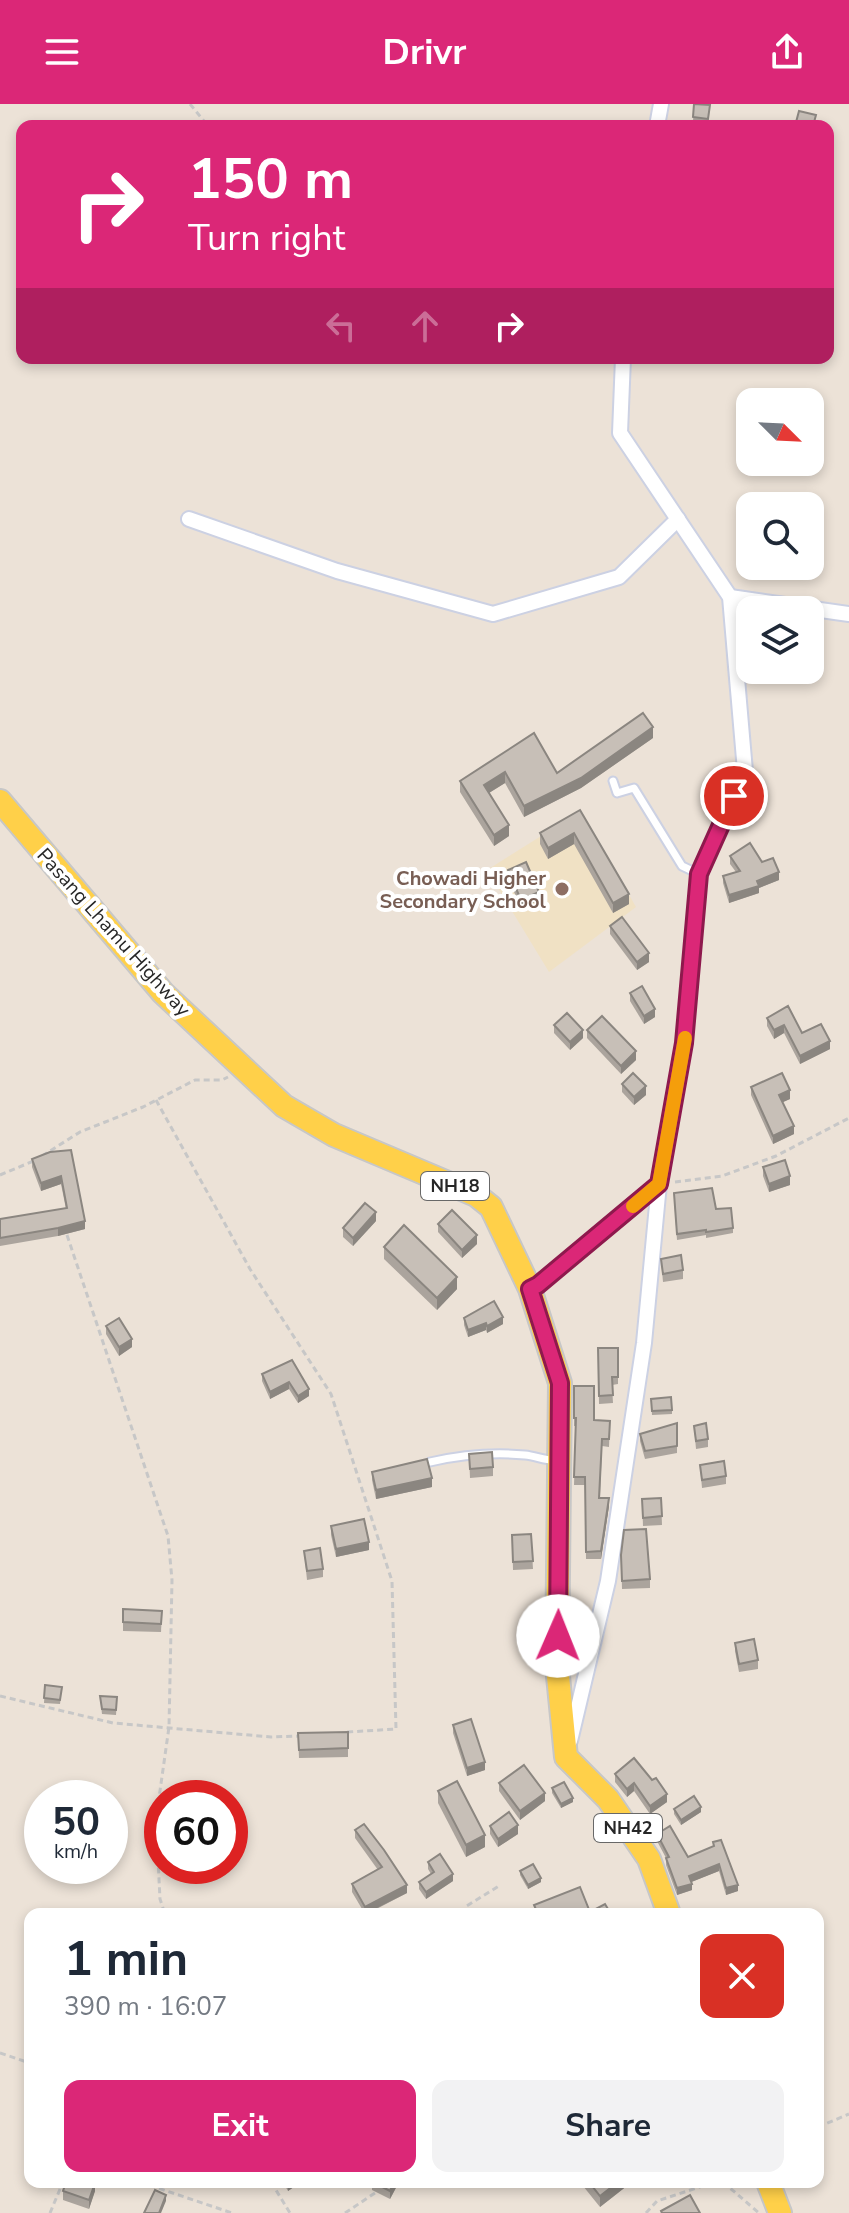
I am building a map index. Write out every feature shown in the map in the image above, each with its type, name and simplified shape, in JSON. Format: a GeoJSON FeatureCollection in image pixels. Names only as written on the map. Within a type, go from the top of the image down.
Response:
{"type":"FeatureCollection","features":[{"type":"Feature","properties":{"kind":"main road","name":"Pasang Lhamu Highway"},"geometry":{"type":"LineString","coordinates":[[0,801],[163,993],[284,1106],[334,1135],[476,1195],[491,1207],[530,1289],[560,1383],[557,1666],[566,1757]]}},
{"type":"Feature","properties":{"kind":"main road","name":"NH42"},"geometry":{"type":"LineString","coordinates":[[566,1757],[608,1799],[649,1859],[667,1908]]}},
{"type":"Feature","properties":{"kind":"main road"},"geometry":{"type":"LineString","coordinates":[[770,2188],[780,2213]]}},
{"type":"Feature","properties":{"kind":"street"},"geometry":{"type":"LineString","coordinates":[[566,1757],[608,1581],[644,1343],[659,1184],[684,1043],[699,874],[745,771],[730,597],[620,433],[623,364]]}},
{"type":"Feature","properties":{"kind":"street"},"geometry":{"type":"LineString","coordinates":[[189,519],[337,571],[493,614],[619,577],[678,519]]}},
{"type":"Feature","properties":{"kind":"street"},"geometry":{"type":"LineString","coordinates":[[730,597],[849,614]]}},
{"type":"Feature","properties":{"kind":"street"},"geometry":{"type":"LineString","coordinates":[[530,1289],[659,1184]]}},
{"type":"Feature","properties":{"kind":"lane"},"geometry":{"type":"LineString","coordinates":[[613,781],[617,793],[634,788],[682,866],[699,874]]}},
{"type":"Feature","properties":{"kind":"lane"},"geometry":{"type":"LineString","coordinates":[[430,1462],[463,1455],[525,1455],[558,1459]]}},
{"type":"Feature","properties":{"kind":"path"},"geometry":{"type":"LineString","coordinates":[[190,104],[203,120]]}},
{"type":"Feature","properties":{"kind":"path"},"geometry":{"type":"LineString","coordinates":[[0,1175],[35,1160],[80,1132],[195,1080],[222,1080],[247,1070]]}},
{"type":"Feature","properties":{"kind":"path"},"geometry":{"type":"LineString","coordinates":[[156,1100],[250,1269],[331,1394],[392,1581],[396,1729],[334,1733]]}},
{"type":"Feature","properties":{"kind":"path"},"geometry":{"type":"LineString","coordinates":[[659,1184],[722,1176],[776,1156],[849,1118]]}},
{"type":"Feature","properties":{"kind":"path"},"geometry":{"type":"LineString","coordinates":[[67,1235],[168,1536],[172,1580],[169,1727],[156,1819],[163,1908]]}},
{"type":"Feature","properties":{"kind":"path"},"geometry":{"type":"LineString","coordinates":[[0,1696],[113,1723],[271,1737],[302,1735]]}},
{"type":"Feature","properties":{"kind":"path"},"geometry":{"type":"LineString","coordinates":[[465,1908],[499,1886]]}},
{"type":"Feature","properties":{"kind":"path"},"geometry":{"type":"LineString","coordinates":[[0,2053],[24,2061]]}},
{"type":"Feature","properties":{"kind":"path"},"geometry":{"type":"LineString","coordinates":[[824,2124],[849,2114]]}},
{"type":"Feature","properties":{"kind":"path"},"geometry":{"type":"LineString","coordinates":[[50,2213],[60,2188]]}},
{"type":"Feature","properties":{"kind":"path"},"geometry":{"type":"LineString","coordinates":[[158,2188],[232,2213]]}},
{"type":"Feature","properties":{"kind":"path"},"geometry":{"type":"LineString","coordinates":[[275,2188],[290,2213]]}},
{"type":"Feature","properties":{"kind":"path"},"geometry":{"type":"LineString","coordinates":[[646,2213],[657,2201],[697,2188]]}},
{"type":"Feature","properties":{"kind":"path"},"geometry":{"type":"LineString","coordinates":[[730,2188],[759,2213]]}},
{"type":"Feature","properties":{"kind":"path"},"geometry":{"type":"LineString","coordinates":[[345,2213],[379,2190]]}},
{"type":"Feature","properties":{"kind":"shaded area","name":"Chowadi Higher Secondary School"},"geometry":{"type":"Polygon","coordinates":[[[581,811],[636,907],[549,972],[487,870],[581,811]]]}},
{"type":"Feature","properties":{"kind":"building"},"geometry":{"type":"Polygon","coordinates":[[[694,104],[710,105],[708,119],[693,117],[694,104]]]}},
{"type":"Feature","properties":{"kind":"building"},"geometry":{"type":"Polygon","coordinates":[[[799,111],[816,115],[815,120],[797,120],[799,111]]]}},
{"type":"Feature","properties":{"kind":"building"},"geometry":{"type":"Polygon","coordinates":[[[643,713],[653,727],[581,778],[524,806],[505,772],[484,785],[509,825],[494,835],[460,781],[534,733],[557,773],[643,713]]]}},
{"type":"Feature","properties":{"kind":"building"},"geometry":{"type":"Polygon","coordinates":[[[580,810],[629,894],[613,903],[574,833],[548,848],[540,833],[580,810]]]}},
{"type":"Feature","properties":{"kind":"building"},"geometry":{"type":"Polygon","coordinates":[[[750,843],[762,862],[773,858],[779,872],[757,881],[759,886],[729,895],[723,876],[740,871],[730,856],[750,843]]]}},
{"type":"Feature","properties":{"kind":"building"},"geometry":{"type":"Polygon","coordinates":[[[526,862],[539,892],[521,900],[508,870],[526,862]]]}},
{"type":"Feature","properties":{"kind":"building"},"geometry":{"type":"Polygon","coordinates":[[[622,917],[649,953],[637,962],[610,926],[622,917]]]}},
{"type":"Feature","properties":{"kind":"building"},"geometry":{"type":"Polygon","coordinates":[[[642,986],[655,1009],[644,1016],[630,993],[642,986]]]}},
{"type":"Feature","properties":{"kind":"building"},"geometry":{"type":"Polygon","coordinates":[[[788,1006],[802,1033],[821,1024],[830,1041],[800,1056],[784,1025],[774,1030],[767,1018],[788,1006]]]}},
{"type":"Feature","properties":{"kind":"building"},"geometry":{"type":"Polygon","coordinates":[[[567,1013],[583,1030],[570,1042],[554,1025],[567,1013]]]}},
{"type":"Feature","properties":{"kind":"building"},"geometry":{"type":"Polygon","coordinates":[[[602,1016],[636,1051],[621,1066],[587,1030],[602,1016]]]}},
{"type":"Feature","properties":{"kind":"building"},"geometry":{"type":"Polygon","coordinates":[[[633,1073],[646,1086],[634,1097],[622,1084],[633,1073]]]}},
{"type":"Feature","properties":{"kind":"building"},"geometry":{"type":"Polygon","coordinates":[[[782,1073],[790,1090],[779,1095],[794,1126],[773,1136],[751,1087],[782,1073]]]}},
{"type":"Feature","properties":{"kind":"building"},"geometry":{"type":"Polygon","coordinates":[[[71,1150],[85,1221],[0,1238],[0,1219],[67,1208],[61,1176],[41,1183],[32,1159],[50,1152],[71,1150]]]}},
{"type":"Feature","properties":{"kind":"building"},"geometry":{"type":"Polygon","coordinates":[[[785,1160],[790,1176],[769,1184],[763,1167],[785,1160]]]}},
{"type":"Feature","properties":{"kind":"building"},"geometry":{"type":"Polygon","coordinates":[[[712,1188],[716,1209],[731,1208],[733,1228],[677,1234],[674,1193],[712,1188]]]}},
{"type":"Feature","properties":{"kind":"building"},"geometry":{"type":"Polygon","coordinates":[[[365,1203],[376,1212],[353,1238],[343,1228],[365,1203]]]}},
{"type":"Feature","properties":{"kind":"building"},"geometry":{"type":"Polygon","coordinates":[[[452,1210],[477,1235],[462,1250],[438,1224],[452,1210]]]}},
{"type":"Feature","properties":{"kind":"building"},"geometry":{"type":"Polygon","coordinates":[[[404,1225],[457,1277],[437,1298],[384,1247],[404,1225]]]}},
{"type":"Feature","properties":{"kind":"building"},"geometry":{"type":"Polygon","coordinates":[[[681,1255],[683,1270],[663,1274],[661,1259],[681,1255]]]}},
{"type":"Feature","properties":{"kind":"building"},"geometry":{"type":"Polygon","coordinates":[[[494,1301],[503,1317],[487,1326],[486,1323],[468,1330],[464,1318],[494,1301]]]}},
{"type":"Feature","properties":{"kind":"building"},"geometry":{"type":"Polygon","coordinates":[[[119,1318],[132,1339],[119,1347],[106,1326],[119,1318]]]}},
{"type":"Feature","properties":{"kind":"building"},"geometry":{"type":"Polygon","coordinates":[[[598,1348],[618,1348],[618,1377],[612,1377],[613,1395],[599,1396],[598,1348]]]}},
{"type":"Feature","properties":{"kind":"building"},"geometry":{"type":"Polygon","coordinates":[[[292,1360],[309,1389],[298,1396],[289,1382],[270,1392],[262,1374],[292,1360]]]}},
{"type":"Feature","properties":{"kind":"building"},"geometry":{"type":"Polygon","coordinates":[[[574,1386],[594,1386],[594,1420],[610,1421],[609,1439],[602,1439],[599,1498],[609,1498],[601,1551],[586,1552],[585,1477],[574,1477],[574,1386]]]}},
{"type":"Feature","properties":{"kind":"building"},"geometry":{"type":"Polygon","coordinates":[[[671,1397],[672,1410],[652,1411],[651,1399],[671,1397]]]}},
{"type":"Feature","properties":{"kind":"building"},"geometry":{"type":"Polygon","coordinates":[[[677,1423],[677,1446],[645,1451],[640,1434],[677,1423]]]}},
{"type":"Feature","properties":{"kind":"building"},"geometry":{"type":"Polygon","coordinates":[[[706,1423],[708,1439],[696,1441],[694,1426],[706,1423]]]}},
{"type":"Feature","properties":{"kind":"building"},"geometry":{"type":"Polygon","coordinates":[[[492,1452],[493,1467],[470,1469],[469,1454],[492,1452]]]}},
{"type":"Feature","properties":{"kind":"building"},"geometry":{"type":"Polygon","coordinates":[[[427,1459],[432,1478],[376,1490],[372,1472],[427,1459]]]}},
{"type":"Feature","properties":{"kind":"building"},"geometry":{"type":"Polygon","coordinates":[[[724,1461],[726,1476],[702,1480],[700,1465],[724,1461]]]}},
{"type":"Feature","properties":{"kind":"building"},"geometry":{"type":"Polygon","coordinates":[[[661,1498],[662,1516],[643,1518],[642,1499],[661,1498]]]}},
{"type":"Feature","properties":{"kind":"building"},"geometry":{"type":"Polygon","coordinates":[[[364,1519],[369,1542],[336,1549],[331,1526],[364,1519]]]}},
{"type":"Feature","properties":{"kind":"building"},"geometry":{"type":"Polygon","coordinates":[[[646,1529],[650,1579],[622,1581],[624,1530],[646,1529]]]}},
{"type":"Feature","properties":{"kind":"building"},"geometry":{"type":"Polygon","coordinates":[[[531,1534],[533,1561],[513,1562],[512,1535],[531,1534]]]}},
{"type":"Feature","properties":{"kind":"building"},"geometry":{"type":"Polygon","coordinates":[[[320,1548],[323,1569],[307,1571],[304,1551],[320,1548]]]}},
{"type":"Feature","properties":{"kind":"building"},"geometry":{"type":"Polygon","coordinates":[[[123,1609],[162,1611],[161,1624],[123,1622],[123,1609]]]}},
{"type":"Feature","properties":{"kind":"building"},"geometry":{"type":"Polygon","coordinates":[[[754,1639],[758,1660],[739,1664],[735,1643],[754,1639]]]}},
{"type":"Feature","properties":{"kind":"building"},"geometry":{"type":"Polygon","coordinates":[[[45,1685],[62,1687],[60,1700],[44,1698],[45,1685]]]}},
{"type":"Feature","properties":{"kind":"building"},"geometry":{"type":"Polygon","coordinates":[[[100,1696],[117,1697],[116,1710],[102,1709],[100,1696]]]}},
{"type":"Feature","properties":{"kind":"building"},"geometry":{"type":"Polygon","coordinates":[[[471,1719],[485,1762],[467,1768],[453,1725],[471,1719]]]}},
{"type":"Feature","properties":{"kind":"building"},"geometry":{"type":"Polygon","coordinates":[[[348,1732],[348,1748],[299,1750],[298,1733],[348,1732]]]}},
{"type":"Feature","properties":{"kind":"building"},"geometry":{"type":"Polygon","coordinates":[[[634,1758],[652,1780],[656,1778],[667,1794],[650,1806],[634,1783],[627,1789],[615,1774],[634,1758]]]}},
{"type":"Feature","properties":{"kind":"building"},"geometry":{"type":"Polygon","coordinates":[[[524,1765],[545,1793],[520,1811],[499,1783],[524,1765]]]}},
{"type":"Feature","properties":{"kind":"building"},"geometry":{"type":"Polygon","coordinates":[[[457,1781],[485,1835],[466,1845],[438,1791],[457,1781]]]}},
{"type":"Feature","properties":{"kind":"building"},"geometry":{"type":"Polygon","coordinates":[[[564,1782],[573,1798],[561,1804],[552,1788],[564,1782]]]}},
{"type":"Feature","properties":{"kind":"building"},"geometry":{"type":"Polygon","coordinates":[[[694,1796],[701,1807],[681,1820],[674,1809],[694,1796]]]}},
{"type":"Feature","properties":{"kind":"building"},"geometry":{"type":"Polygon","coordinates":[[[509,1812],[518,1825],[498,1839],[490,1826],[509,1812]]]}},
{"type":"Feature","properties":{"kind":"building"},"geometry":{"type":"Polygon","coordinates":[[[364,1824],[407,1885],[365,1907],[352,1884],[382,1867],[355,1830],[364,1824]]]}},
{"type":"Feature","properties":{"kind":"building"},"geometry":{"type":"Polygon","coordinates":[[[670,1826],[688,1857],[721,1840],[738,1885],[726,1888],[719,1864],[689,1876],[692,1884],[677,1888],[666,1858],[669,1857],[657,1834],[670,1826]]]}},
{"type":"Feature","properties":{"kind":"building"},"geometry":{"type":"Polygon","coordinates":[[[440,1854],[453,1874],[426,1892],[419,1882],[434,1872],[428,1862],[440,1854]]]}},
{"type":"Feature","properties":{"kind":"building"},"geometry":{"type":"Polygon","coordinates":[[[533,1864],[541,1878],[528,1885],[520,1871],[533,1864]]]}},
{"type":"Feature","properties":{"kind":"building"},"geometry":{"type":"Polygon","coordinates":[[[580,1887],[588,1908],[535,1908],[534,1905],[580,1887]]]}},
{"type":"Feature","properties":{"kind":"building"},"geometry":{"type":"Polygon","coordinates":[[[64,2188],[93,2188],[89,2200],[63,2191],[64,2188]]]}},
{"type":"Feature","properties":{"kind":"building"},"geometry":{"type":"Polygon","coordinates":[[[594,2188],[610,2188],[600,2196],[594,2188]]]}},
{"type":"Feature","properties":{"kind":"building"},"geometry":{"type":"Polygon","coordinates":[[[155,2190],[166,2195],[159,2213],[144,2213],[155,2190]]]}},
{"type":"Feature","properties":{"kind":"building"},"geometry":{"type":"Polygon","coordinates":[[[690,2195],[700,2213],[662,2213],[661,2211],[690,2195]]]}},
{"type":"Feature","properties":{"kind":"slow traffic"},"geometry":{"type":"LineString","coordinates":[[633,1206],[659,1184],[685,1038]]}},
{"type":"Feature","properties":{"kind":"place","name":"Chowadi Higher Secondary School"},"geometry":{"type":"Point","coordinates":[562,889]}},
{"type":"Feature","properties":{"kind":"route"},"geometry":{"type":"LineString","coordinates":[[558,1636],[560,1383],[530,1289],[659,1184],[684,1043],[699,874],[734,796]]}}]}
